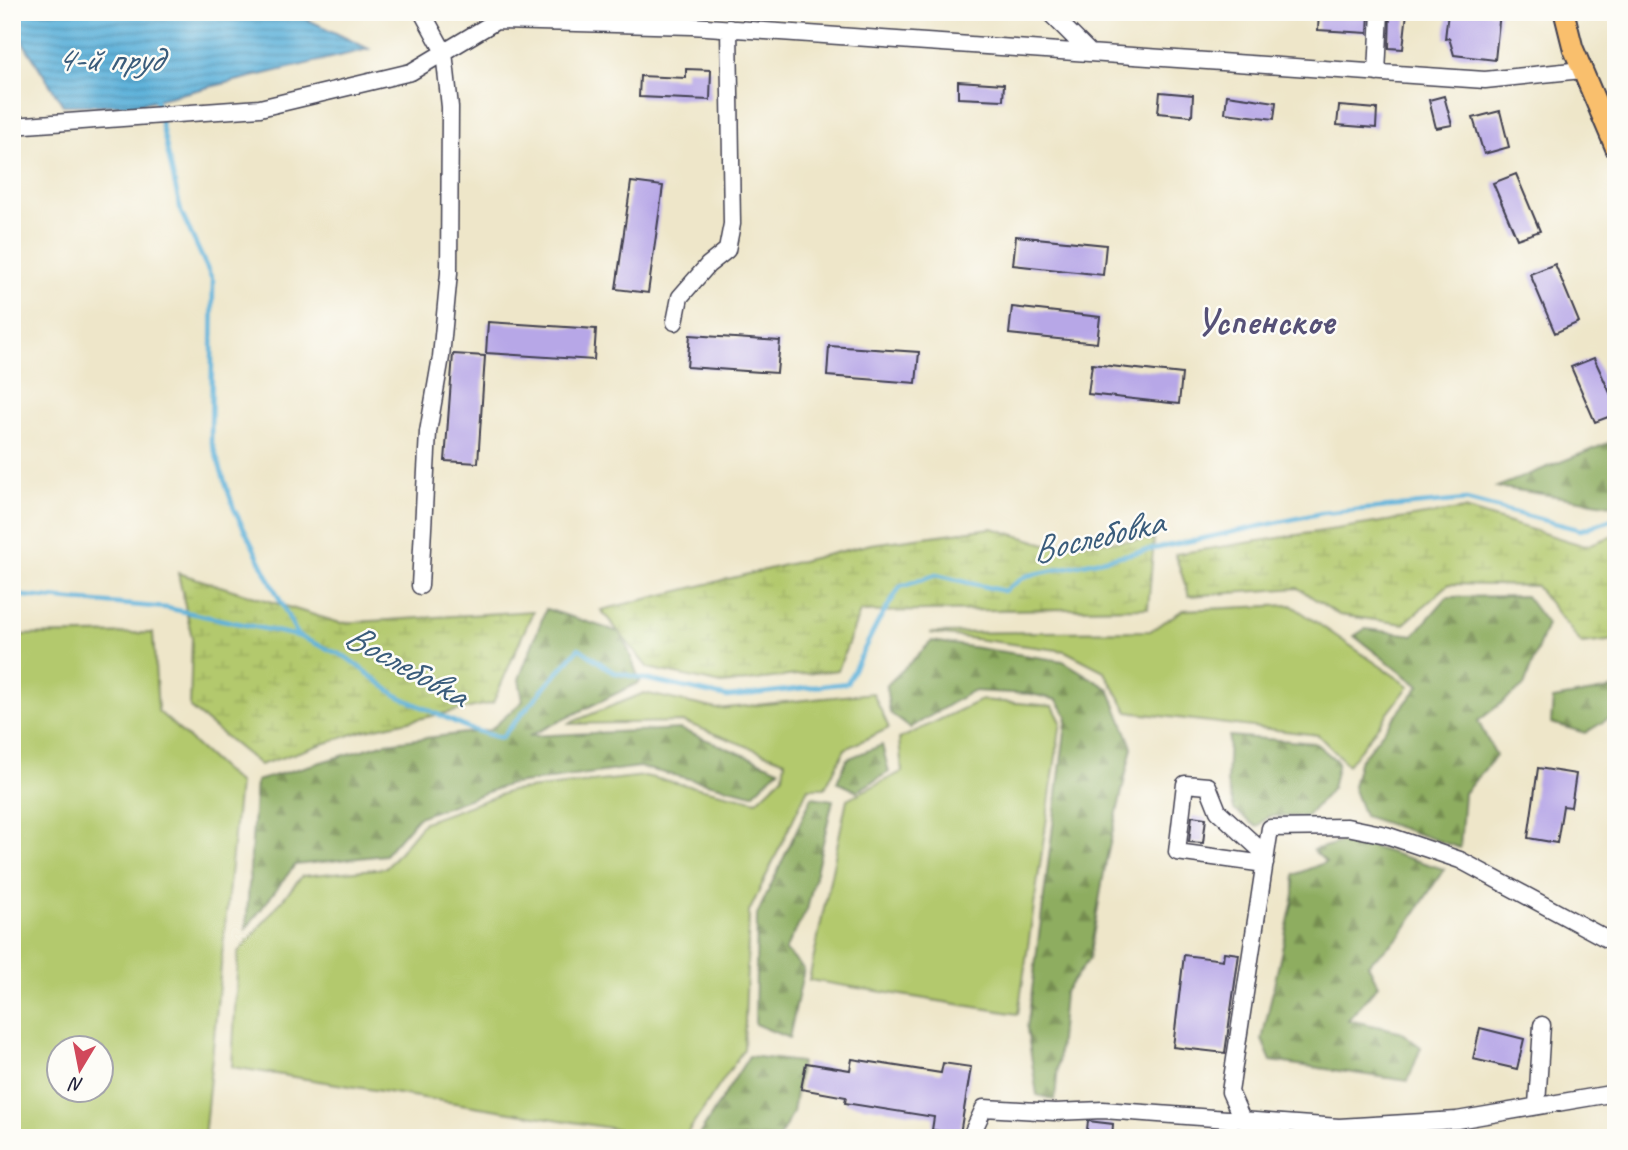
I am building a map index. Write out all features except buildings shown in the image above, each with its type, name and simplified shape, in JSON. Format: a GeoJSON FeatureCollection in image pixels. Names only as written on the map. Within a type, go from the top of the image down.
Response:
{"type":"FeatureCollection","features":[{"type":"Feature","properties":{"kind":"main road"},"geometry":{"type":"LineString","coordinates":[[1564,12],[1573,48],[1616,149]]}},
{"type":"Feature","properties":{"kind":"street"},"geometry":{"type":"LineString","coordinates":[[420,586],[428,432],[441,357],[449,273],[450,107],[444,52],[422,12]]}},
{"type":"Feature","properties":{"kind":"street"},"geometry":{"type":"LineString","coordinates":[[1049,12],[1090,53]]}},
{"type":"Feature","properties":{"kind":"street"},"geometry":{"type":"LineString","coordinates":[[1377,73],[1380,12]]}},
{"type":"Feature","properties":{"kind":"street"},"geometry":{"type":"LineString","coordinates":[[12,126],[260,108],[411,72],[496,21],[729,28],[1485,80],[1582,70]]}},
{"type":"Feature","properties":{"kind":"street"},"geometry":{"type":"LineString","coordinates":[[675,321],[680,297],[708,265],[727,250],[732,224],[729,28]]}},
{"type":"Feature","properties":{"kind":"street"},"geometry":{"type":"LineString","coordinates":[[1185,784],[1208,786],[1218,811],[1266,859],[1177,852],[1185,784]]}},
{"type":"Feature","properties":{"kind":"street"},"geometry":{"type":"LineString","coordinates":[[1242,1119],[1230,1092],[1270,828],[1347,827],[1386,835],[1460,860],[1616,944]]}},
{"type":"Feature","properties":{"kind":"street"},"geometry":{"type":"LineString","coordinates":[[1537,1105],[1542,1025]]}},
{"type":"Feature","properties":{"kind":"street"},"geometry":{"type":"LineString","coordinates":[[970,1138],[984,1108],[1055,1112],[1103,1110],[1339,1127],[1457,1121],[1616,1093]]}},
{"type":"Feature","properties":{"kind":"path"},"geometry":{"type":"LineString","coordinates":[[12,1131],[91,1138]]}},
{"type":"Feature","properties":{"kind":"green space"},"geometry":{"type":"Polygon","coordinates":[[[1616,440],[1616,503],[1612,505],[1497,487],[1616,440]]]}},
{"type":"Feature","properties":{"kind":"green space"},"geometry":{"type":"Polygon","coordinates":[[[1464,509],[1585,546],[1616,535],[1616,640],[1582,644],[1536,586],[1449,584],[1404,624],[1339,615],[1298,588],[1189,596],[1175,554],[1464,509]]]}},
{"type":"Feature","properties":{"kind":"green space"},"geometry":{"type":"Polygon","coordinates":[[[992,528],[1049,545],[1154,539],[1148,608],[860,612],[838,670],[722,684],[648,668],[601,610],[871,544],[992,528]]]}},
{"type":"Feature","properties":{"kind":"green space"},"geometry":{"type":"Polygon","coordinates":[[[178,573],[340,623],[533,611],[493,703],[362,731],[260,765],[190,708],[192,638],[178,573]]]}},
{"type":"Feature","properties":{"kind":"green space"},"geometry":{"type":"Polygon","coordinates":[[[1526,596],[1547,624],[1524,686],[1478,721],[1496,756],[1464,793],[1460,848],[1364,816],[1353,787],[1359,762],[1419,686],[1354,636],[1365,629],[1414,635],[1447,597],[1526,596]]]}},
{"type":"Feature","properties":{"kind":"green space"},"geometry":{"type":"Polygon","coordinates":[[[1291,605],[1409,686],[1348,765],[1318,735],[1128,712],[1104,671],[1065,651],[930,633],[1150,631],[1183,610],[1291,605]]]}},
{"type":"Feature","properties":{"kind":"green space"},"geometry":{"type":"Polygon","coordinates":[[[546,609],[622,633],[640,682],[529,736],[680,729],[779,769],[753,794],[639,767],[507,785],[418,817],[385,855],[295,865],[246,929],[256,781],[386,743],[490,730],[523,701],[519,679],[546,609]]]}},
{"type":"Feature","properties":{"kind":"green space"},"geometry":{"type":"Polygon","coordinates":[[[153,633],[158,711],[239,784],[204,1138],[12,1138],[12,635],[153,633]]]}},
{"type":"Feature","properties":{"kind":"green space"},"geometry":{"type":"Polygon","coordinates":[[[932,641],[1063,661],[1109,689],[1132,747],[1106,861],[1089,959],[1064,993],[1055,1100],[1037,1095],[1027,1029],[1067,716],[1057,700],[1031,694],[972,691],[910,728],[890,713],[886,686],[932,641]]]}},
{"type":"Feature","properties":{"kind":"green space"},"geometry":{"type":"Polygon","coordinates":[[[1616,688],[1616,714],[1585,733],[1551,723],[1553,699],[1616,688]]]}},
{"type":"Feature","properties":{"kind":"green space"},"geometry":{"type":"Polygon","coordinates":[[[644,693],[717,709],[873,693],[889,728],[845,749],[825,788],[808,788],[749,912],[744,1049],[684,1138],[232,1067],[238,953],[302,876],[386,868],[424,822],[510,791],[645,776],[757,801],[783,776],[785,761],[684,722],[567,724],[644,693]]]}},
{"type":"Feature","properties":{"kind":"green space"},"geometry":{"type":"Polygon","coordinates":[[[981,700],[1053,706],[1061,722],[1018,1014],[809,980],[847,799],[902,772],[899,739],[981,700]]]}},
{"type":"Feature","properties":{"kind":"green space"},"geometry":{"type":"Polygon","coordinates":[[[1229,736],[1315,743],[1338,762],[1332,789],[1306,817],[1269,816],[1257,827],[1234,810],[1227,783],[1229,736]]]}},
{"type":"Feature","properties":{"kind":"green space"},"geometry":{"type":"Polygon","coordinates":[[[882,745],[889,772],[857,791],[837,782],[847,759],[882,745]]]}},
{"type":"Feature","properties":{"kind":"green space"},"geometry":{"type":"Polygon","coordinates":[[[812,797],[833,800],[807,910],[785,950],[804,969],[789,1038],[755,1024],[757,915],[812,797]]]}},
{"type":"Feature","properties":{"kind":"green space"},"geometry":{"type":"Polygon","coordinates":[[[1349,840],[1444,869],[1400,936],[1368,964],[1378,985],[1348,1020],[1399,1031],[1421,1047],[1408,1081],[1271,1061],[1262,1040],[1294,895],[1294,875],[1326,862],[1313,850],[1349,840]]]}},
{"type":"Feature","properties":{"kind":"green space"},"geometry":{"type":"Polygon","coordinates":[[[749,1056],[801,1062],[793,1112],[779,1138],[697,1138],[749,1056]]]}},
{"type":"Feature","properties":{"kind":"water","name":"4-й пруд"},"geometry":{"type":"Polygon","coordinates":[[[12,12],[292,12],[369,49],[134,105],[63,105],[12,25],[12,12]]]}},
{"type":"Feature","properties":{"kind":"waterway"},"geometry":{"type":"LineString","coordinates":[[156,100],[181,212],[213,281],[211,440],[234,509],[298,636]]}},
{"type":"Feature","properties":{"kind":"waterway","name":"Вослебовка"},"geometry":{"type":"LineString","coordinates":[[12,595],[167,608],[298,636],[346,657],[396,695],[470,729],[501,738],[579,648],[613,672],[728,697],[847,683],[878,622],[900,587],[936,575],[1004,591],[1026,576],[1322,513],[1466,500],[1581,530],[1616,518]]}},
{"type":"Feature","properties":{"kind":"district","name":"Успенское"},"geometry":{"type":"Point","coordinates":[1265,321]}}]}
